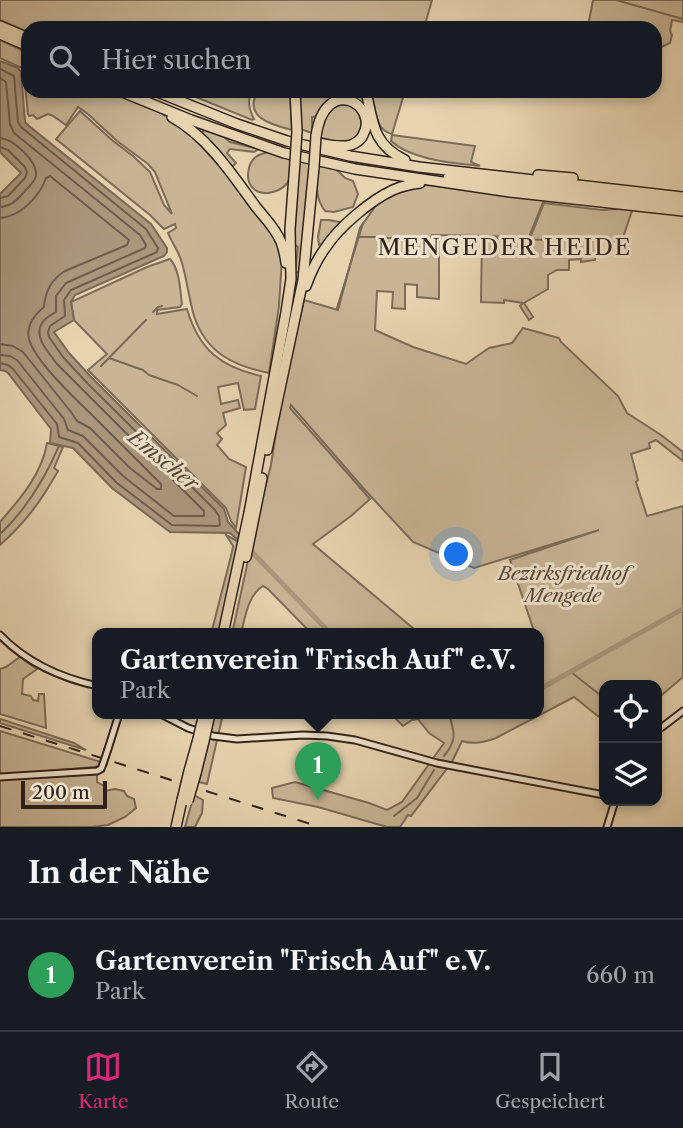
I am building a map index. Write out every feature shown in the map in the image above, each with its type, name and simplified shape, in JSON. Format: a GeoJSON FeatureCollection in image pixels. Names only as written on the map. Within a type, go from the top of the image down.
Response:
{"type":"FeatureCollection","features":[{"type":"Feature","properties":{"kind":"highway"},"geometry":{"type":"LineString","coordinates":[[0,26],[21,35]]}},
{"type":"Feature","properties":{"kind":"highway"},"geometry":{"type":"LineString","coordinates":[[0,34],[21,43]]}},
{"type":"Feature","properties":{"kind":"highway"},"geometry":{"type":"LineString","coordinates":[[138,98],[284,153],[377,173],[456,185]]}},
{"type":"Feature","properties":{"kind":"highway"},"geometry":{"type":"LineString","coordinates":[[153,98],[260,139],[349,163],[407,173],[651,197],[683,191]]}},
{"type":"Feature","properties":{"kind":"highway"},"geometry":{"type":"LineString","coordinates":[[172,98],[287,141],[350,156],[651,197],[683,211]]}},
{"type":"Feature","properties":{"kind":"highway"},"geometry":{"type":"LineString","coordinates":[[184,98],[236,119],[317,139],[343,146],[353,145],[363,136],[366,119],[359,106],[347,100],[331,103],[320,117],[317,139],[314,167],[303,281],[279,372],[230,628]]}},
{"type":"Feature","properties":{"kind":"highway"},"geometry":{"type":"LineString","coordinates":[[278,359],[290,279],[290,229],[297,131],[295,98]]}},
{"type":"Feature","properties":{"kind":"highway"},"geometry":{"type":"LineString","coordinates":[[367,98],[379,139],[393,154],[405,160]]}},
{"type":"Feature","properties":{"kind":"highway"},"geometry":{"type":"LineString","coordinates":[[145,101],[180,122],[203,140],[284,248],[286,262],[279,372]]}},
{"type":"Feature","properties":{"kind":"highway"},"geometry":{"type":"LineString","coordinates":[[317,139],[370,155],[683,204]]}},
{"type":"Feature","properties":{"kind":"highway"},"geometry":{"type":"LineString","coordinates":[[299,300],[326,246],[348,222],[389,192],[410,185],[426,183],[683,197]]}},
{"type":"Feature","properties":{"kind":"highway"},"geometry":{"type":"LineString","coordinates":[[225,628],[233,604]]}},
{"type":"Feature","properties":{"kind":"highway"},"geometry":{"type":"LineString","coordinates":[[176,827],[193,772],[204,719]]}},
{"type":"Feature","properties":{"kind":"highway"},"geometry":{"type":"LineString","coordinates":[[204,727],[208,719]]}},
{"type":"Feature","properties":{"kind":"highway"},"geometry":{"type":"LineString","coordinates":[[181,827],[185,801]]}},
{"type":"Feature","properties":{"kind":"main road"},"geometry":{"type":"LineString","coordinates":[[0,635],[36,663],[68,678],[92,685]]}},
{"type":"Feature","properties":{"kind":"main road"},"geometry":{"type":"LineString","coordinates":[[662,728],[683,711]]}},
{"type":"Feature","properties":{"kind":"main road"},"geometry":{"type":"LineString","coordinates":[[0,778],[97,771],[101,769],[118,719]]}},
{"type":"Feature","properties":{"kind":"main road"},"geometry":{"type":"LineString","coordinates":[[170,719],[187,728],[213,736],[237,738],[303,735],[355,740],[437,763],[599,794]]}},
{"type":"Feature","properties":{"kind":"main road"},"geometry":{"type":"LineString","coordinates":[[608,826],[614,806]]}},
{"type":"Feature","properties":{"kind":"green space"},"geometry":{"type":"Polygon","coordinates":[[[0,0],[432,0],[426,21],[21,21],[21,29],[0,20],[0,0]]]}},
{"type":"Feature","properties":{"kind":"green space"},"geometry":{"type":"Polygon","coordinates":[[[593,0],[683,0],[683,22],[672,20],[670,43],[662,47],[662,21],[589,21],[593,0]]]}},
{"type":"Feature","properties":{"kind":"green space"},"geometry":{"type":"Polygon","coordinates":[[[0,40],[21,50],[21,68],[0,58],[0,40]]]}},
{"type":"Feature","properties":{"kind":"green space"},"geometry":{"type":"Polygon","coordinates":[[[26,98],[128,98],[158,111],[193,137],[225,172],[275,236],[282,258],[279,306],[269,373],[233,362],[223,356],[199,329],[182,263],[168,233],[176,228],[175,224],[164,229],[56,139],[80,111],[150,172],[164,205],[172,214],[155,172],[148,164],[78,107],[66,125],[48,114],[37,119],[28,114],[26,98]]]}},
{"type":"Feature","properties":{"kind":"green space"},"geometry":{"type":"Polygon","coordinates":[[[198,98],[250,98],[252,120],[198,98]]]}},
{"type":"Feature","properties":{"kind":"green space"},"geometry":{"type":"Polygon","coordinates":[[[290,98],[292,130],[262,119],[254,108],[254,100],[290,98]]]}},
{"type":"Feature","properties":{"kind":"green space"},"geometry":{"type":"Polygon","coordinates":[[[298,98],[365,98],[367,113],[362,105],[326,104],[318,116],[312,117],[312,133],[300,129],[298,98]]]}},
{"type":"Feature","properties":{"kind":"green space"},"geometry":{"type":"Polygon","coordinates":[[[372,98],[403,98],[392,134],[386,132],[378,123],[372,98]]]}},
{"type":"Feature","properties":{"kind":"green space"},"geometry":{"type":"Polygon","coordinates":[[[349,104],[355,108],[361,120],[362,126],[357,137],[342,142],[322,138],[319,134],[320,128],[329,111],[337,105],[349,104]]]}},
{"type":"Feature","properties":{"kind":"green space"},"geometry":{"type":"Polygon","coordinates":[[[204,130],[222,135],[230,142],[259,149],[254,152],[230,149],[227,153],[236,163],[231,168],[201,134],[204,130]]]}},
{"type":"Feature","properties":{"kind":"green space"},"geometry":{"type":"Polygon","coordinates":[[[392,135],[475,146],[471,162],[480,166],[421,156],[391,141],[392,135]]]}},
{"type":"Feature","properties":{"kind":"green space"},"geometry":{"type":"Polygon","coordinates":[[[268,152],[289,158],[290,174],[283,187],[264,193],[252,187],[248,173],[254,159],[268,152]]]}},
{"type":"Feature","properties":{"kind":"green space"},"geometry":{"type":"Polygon","coordinates":[[[299,160],[310,163],[311,167],[300,273],[295,272],[298,247],[294,244],[299,160]]]}},
{"type":"Feature","properties":{"kind":"green space"},"geometry":{"type":"Polygon","coordinates":[[[318,166],[335,168],[345,178],[353,181],[358,194],[353,207],[334,212],[325,211],[318,195],[318,166]]]}},
{"type":"Feature","properties":{"kind":"green space","name":"Bezirksfriedhof Mengede"},"geometry":{"type":"Polygon","coordinates":[[[429,185],[544,200],[529,237],[432,235],[431,238],[439,238],[439,299],[417,297],[417,285],[405,284],[405,309],[392,308],[393,292],[377,291],[375,330],[413,347],[466,364],[489,348],[512,343],[523,328],[559,338],[618,396],[627,413],[683,452],[683,461],[656,440],[649,443],[650,448],[631,454],[638,480],[636,482],[647,516],[683,506],[683,677],[662,695],[662,680],[599,680],[599,717],[574,697],[544,713],[544,628],[533,628],[510,560],[599,530],[474,568],[413,542],[291,405],[290,408],[370,499],[313,544],[413,628],[306,628],[263,586],[251,601],[242,628],[233,628],[271,465],[282,394],[304,300],[338,310],[360,228],[377,204],[404,188],[429,185]]]}},
{"type":"Feature","properties":{"kind":"green space"},"geometry":{"type":"Polygon","coordinates":[[[544,203],[602,210],[633,208],[621,243],[601,239],[596,241],[595,260],[569,260],[569,270],[557,270],[548,275],[548,289],[524,303],[533,317],[529,320],[520,306],[523,303],[504,300],[504,303],[481,302],[482,238],[530,238],[544,203]]]}},
{"type":"Feature","properties":{"kind":"green space"},"geometry":{"type":"Polygon","coordinates":[[[321,220],[340,222],[324,243],[319,245],[318,237],[321,220]]]}},
{"type":"Feature","properties":{"kind":"green space"},"geometry":{"type":"Polygon","coordinates":[[[170,259],[178,274],[182,304],[180,307],[157,310],[157,314],[187,309],[205,346],[234,368],[261,376],[255,409],[244,410],[238,383],[218,387],[221,404],[238,400],[240,408],[223,413],[226,425],[217,433],[222,439],[217,445],[229,459],[246,467],[236,528],[226,508],[88,370],[107,354],[74,320],[71,302],[170,259]]]}},
{"type":"Feature","properties":{"kind":"green space"},"geometry":{"type":"Polygon","coordinates":[[[47,443],[63,447],[54,468],[58,471],[32,511],[0,545],[0,522],[35,476],[47,443]]]}},
{"type":"Feature","properties":{"kind":"green space"},"geometry":{"type":"Polygon","coordinates":[[[226,535],[239,542],[221,628],[212,628],[233,546],[226,535]]]}},
{"type":"Feature","properties":{"kind":"green space"},"geometry":{"type":"Polygon","coordinates":[[[21,656],[37,669],[23,679],[22,694],[38,701],[39,694],[44,694],[46,728],[0,714],[0,669],[21,656]]]}},
{"type":"Feature","properties":{"kind":"green space"},"geometry":{"type":"Polygon","coordinates":[[[0,719],[74,743],[86,750],[0,723],[0,719]]]}},
{"type":"Feature","properties":{"kind":"green space"},"geometry":{"type":"Polygon","coordinates":[[[213,719],[222,719],[207,784],[199,782],[213,719]]]}},
{"type":"Feature","properties":{"kind":"green space"},"geometry":{"type":"Polygon","coordinates":[[[396,719],[418,719],[403,726],[396,719]]]}},
{"type":"Feature","properties":{"kind":"green space"},"geometry":{"type":"Polygon","coordinates":[[[418,719],[532,719],[496,738],[479,743],[462,741],[452,762],[400,827],[387,827],[318,807],[273,798],[272,788],[295,782],[387,810],[402,802],[444,743],[429,733],[418,719]]]}},
{"type":"Feature","properties":{"kind":"green space"},"geometry":{"type":"Polygon","coordinates":[[[0,731],[101,762],[94,767],[0,775],[0,731]]]}},
{"type":"Feature","properties":{"kind":"green space"},"geometry":{"type":"Polygon","coordinates":[[[95,773],[97,782],[104,786],[104,791],[124,791],[134,799],[136,808],[108,825],[0,827],[0,779],[95,773]]]}},
{"type":"Feature","properties":{"kind":"green space"},"geometry":{"type":"Polygon","coordinates":[[[194,795],[203,800],[202,813],[195,827],[185,827],[194,795]]]}},
{"type":"Feature","properties":{"kind":"water"},"geometry":{"type":"Polygon","coordinates":[[[0,61],[18,68],[21,72],[25,122],[151,224],[167,248],[164,256],[75,295],[71,302],[74,320],[54,332],[92,378],[224,509],[228,522],[240,535],[239,541],[230,533],[170,532],[112,488],[73,448],[50,443],[51,429],[8,373],[0,370],[0,194],[21,173],[0,152],[0,61]]]}},
{"type":"Feature","properties":{"kind":"waterway"},"geometry":{"type":"LineString","coordinates":[[616,0],[683,19]]}},
{"type":"Feature","properties":{"kind":"waterway"},"geometry":{"type":"LineString","coordinates":[[337,308],[363,223]]}},
{"type":"Feature","properties":{"kind":"waterway"},"geometry":{"type":"LineString","coordinates":[[359,237],[376,237]]}},
{"type":"Feature","properties":{"kind":"waterway"},"geometry":{"type":"LineString","coordinates":[[378,238],[399,238]]}},
{"type":"Feature","properties":{"kind":"waterway"},"geometry":{"type":"LineString","coordinates":[[401,238],[409,238]]}},
{"type":"Feature","properties":{"kind":"waterway"},"geometry":{"type":"LineString","coordinates":[[412,238],[433,238]]}},
{"type":"Feature","properties":{"kind":"waterway"},"geometry":{"type":"LineString","coordinates":[[435,238],[441,238]]}},
{"type":"Feature","properties":{"kind":"waterway"},"geometry":{"type":"LineString","coordinates":[[447,238],[487,239]]}},
{"type":"Feature","properties":{"kind":"waterway"},"geometry":{"type":"LineString","coordinates":[[490,239],[560,240]]}},
{"type":"Feature","properties":{"kind":"waterway"},"geometry":{"type":"LineString","coordinates":[[153,312],[162,306]]}},
{"type":"Feature","properties":{"kind":"waterway"},"geometry":{"type":"LineString","coordinates":[[101,366],[146,320]]}},
{"type":"Feature","properties":{"kind":"waterway"},"geometry":{"type":"LineString","coordinates":[[109,358],[178,385],[197,396]]}},
{"type":"Feature","properties":{"kind":"waterway"},"geometry":{"type":"LineString","coordinates":[[0,534],[34,493],[59,446]]}},
{"type":"Feature","properties":{"kind":"waterway","name":"Emscher"},"geometry":{"type":"LineString","coordinates":[[248,548],[325,628]]}},
{"type":"Feature","properties":{"kind":"waterway","name":"Emscher"},"geometry":{"type":"LineString","coordinates":[[544,687],[683,609]]}},
{"type":"Feature","properties":{"kind":"waterway"},"geometry":{"type":"LineString","coordinates":[[571,672],[599,694]]}},
{"type":"Feature","properties":{"kind":"waterway"},"geometry":{"type":"LineString","coordinates":[[444,756],[454,736],[451,719]]}},
{"type":"Feature","properties":{"kind":"waterway"},"geometry":{"type":"LineString","coordinates":[[394,816],[417,798],[434,770]]}},
{"type":"Feature","properties":{"kind":"railway"},"geometry":{"type":"LineString","coordinates":[[0,726],[320,827]]}},
{"type":"Feature","properties":{"kind":"place","name":"Gartenverein \"Frisch Auf\" e.V."},"geometry":{"type":"Point","coordinates":[318,800]}},
{"type":"Feature","properties":{"kind":"district","name":"MENGEDER HEIDE"},"geometry":{"type":"Point","coordinates":[505,247]}}]}
